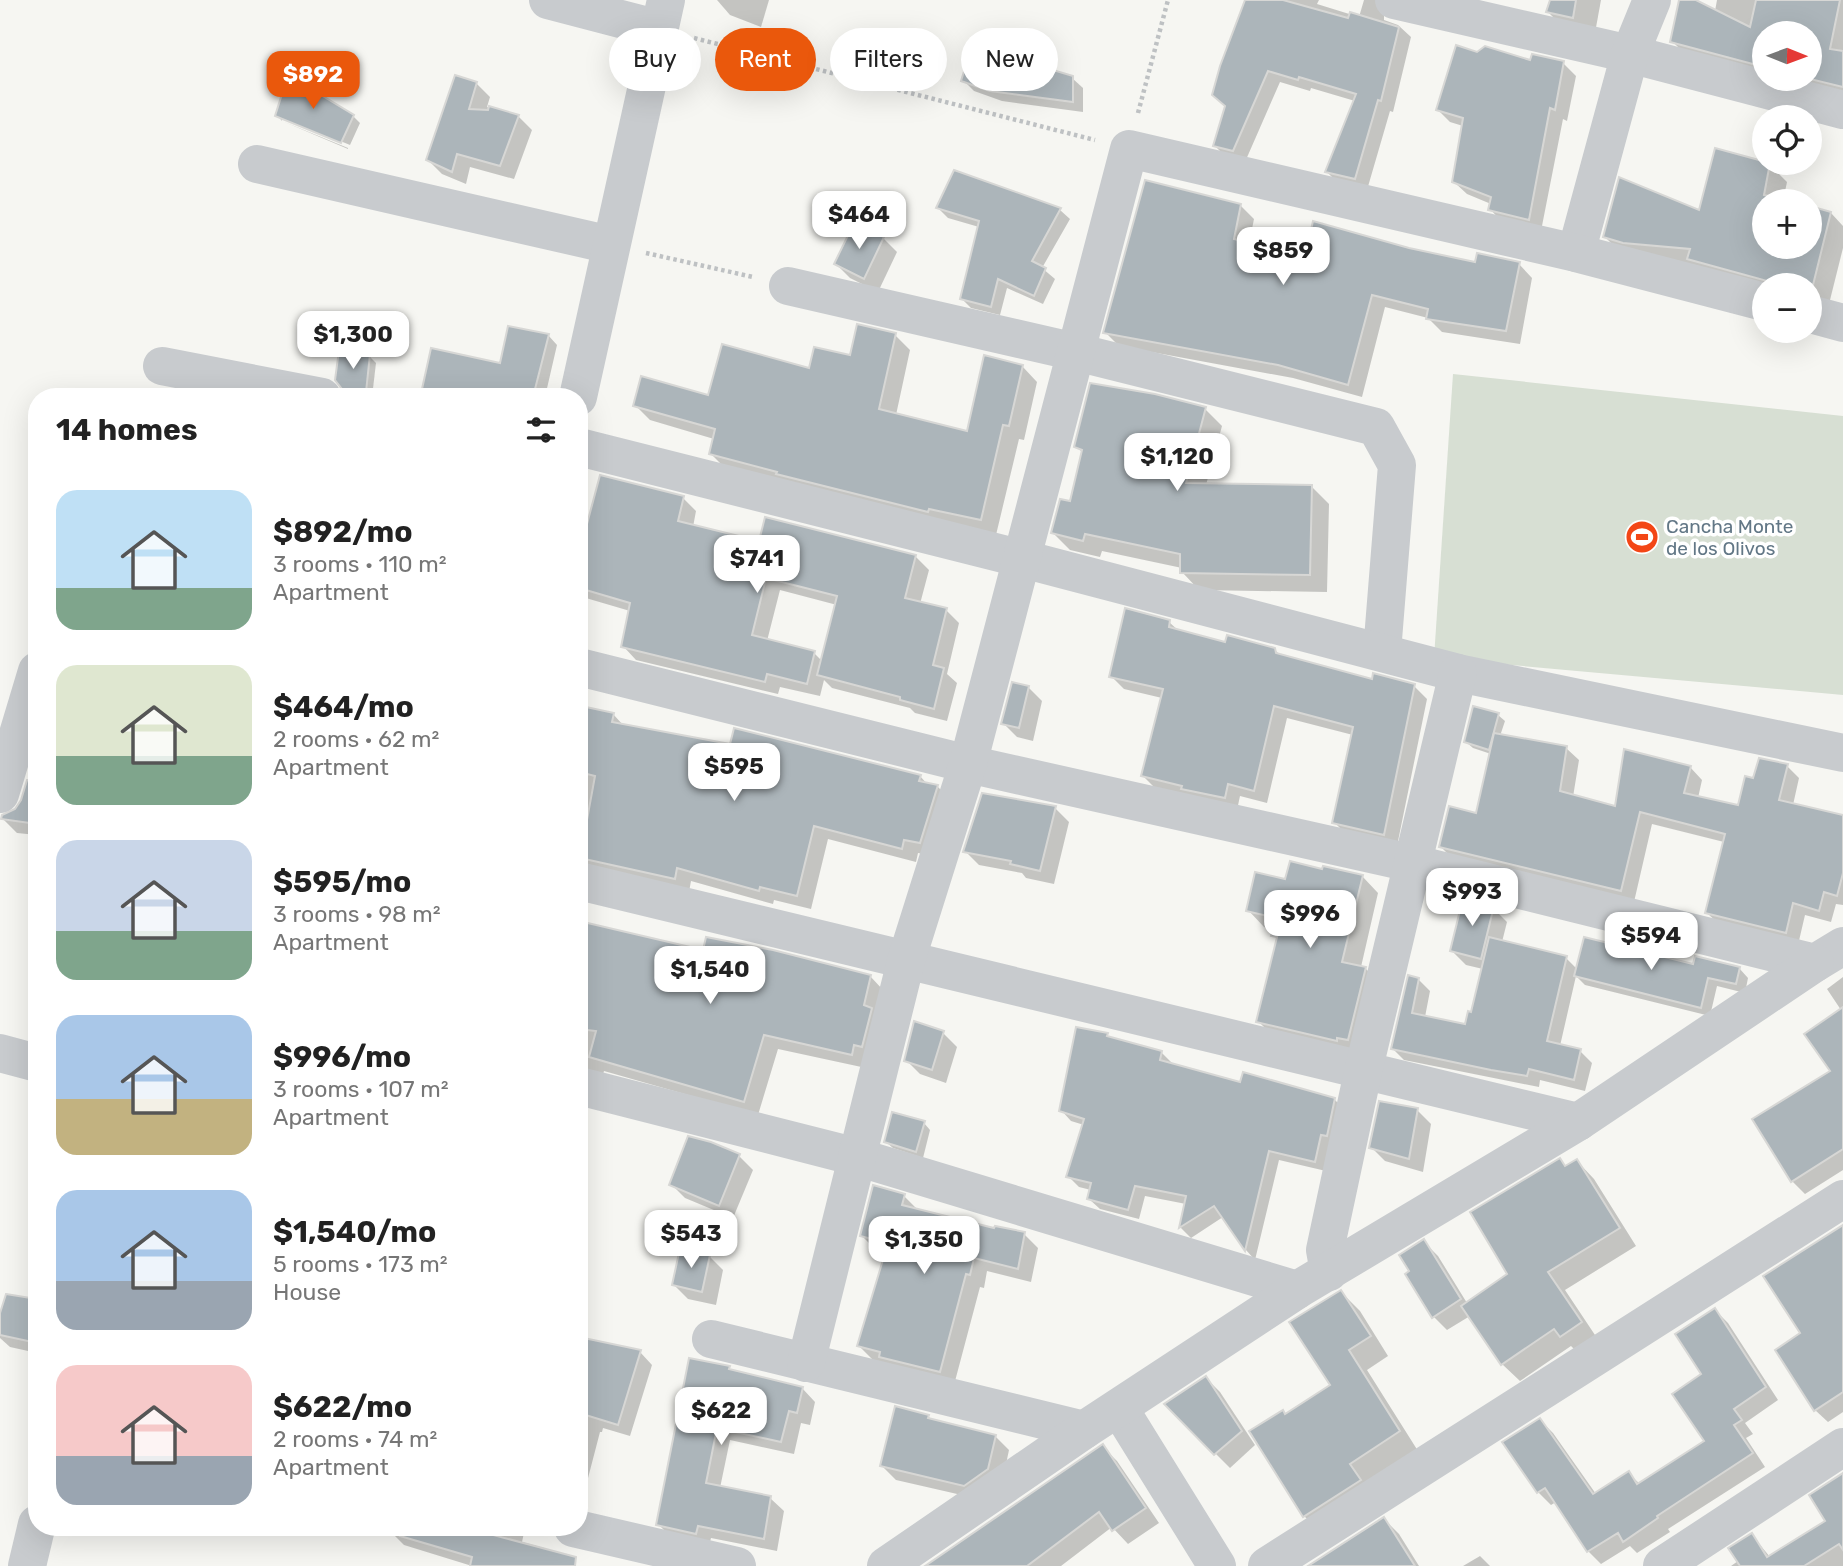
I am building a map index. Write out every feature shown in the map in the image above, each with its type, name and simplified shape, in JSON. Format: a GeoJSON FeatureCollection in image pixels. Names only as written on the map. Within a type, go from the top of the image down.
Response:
{"type":"FeatureCollection","features":[{"type":"Feature","properties":{"kind":"street"},"geometry":{"type":"LineString","coordinates":[[548,0],[663,14],[580,388]]}},
{"type":"Feature","properties":{"kind":"street"},"geometry":{"type":"LineString","coordinates":[[1394,0],[1630,54],[1843,110]]}},
{"type":"Feature","properties":{"kind":"street"},"geometry":{"type":"LineString","coordinates":[[1576,253],[1630,54],[1652,0]]}},
{"type":"Feature","properties":{"kind":"street"},"geometry":{"type":"LineString","coordinates":[[806,1363],[906,961],[968,764],[1129,149],[1576,253],[1752,299]]}},
{"type":"Feature","properties":{"kind":"street"},"geometry":{"type":"LineString","coordinates":[[257,164],[611,245]]}},
{"type":"Feature","properties":{"kind":"street"},"geometry":{"type":"LineString","coordinates":[[788,285],[1076,352],[1376,427],[1397,465],[1382,652]]}},
{"type":"Feature","properties":{"kind":"street"},"geometry":{"type":"LineString","coordinates":[[1822,317],[1843,323]]}},
{"type":"Feature","properties":{"kind":"street"},"geometry":{"type":"LineString","coordinates":[[162,366],[276,388]]}},
{"type":"Feature","properties":{"kind":"street"},"geometry":{"type":"LineString","coordinates":[[588,449],[1458,673],[1843,753]]}},
{"type":"Feature","properties":{"kind":"street"},"geometry":{"type":"LineString","coordinates":[[588,669],[968,764],[1829,955]]}},
{"type":"Feature","properties":{"kind":"street"},"geometry":{"type":"LineString","coordinates":[[1313,1281],[1325,1250],[1411,863],[1458,673]]}},
{"type":"Feature","properties":{"kind":"street"},"geometry":{"type":"LineString","coordinates":[[0,794],[28,701]]}},
{"type":"Feature","properties":{"kind":"street"},"geometry":{"type":"LineString","coordinates":[[588,883],[1578,1122]]}},
{"type":"Feature","properties":{"kind":"street"},"geometry":{"type":"LineString","coordinates":[[886,1566],[1084,1430],[1313,1281],[1578,1122],[1829,955]]}},
{"type":"Feature","properties":{"kind":"street"},"geometry":{"type":"LineString","coordinates":[[0,1053],[28,1061]]}},
{"type":"Feature","properties":{"kind":"street"},"geometry":{"type":"LineString","coordinates":[[588,1088],[857,1157],[1313,1281]]}},
{"type":"Feature","properties":{"kind":"street"},"geometry":{"type":"LineString","coordinates":[[1267,1566],[1843,1199]]}},
{"type":"Feature","properties":{"kind":"street"},"geometry":{"type":"LineString","coordinates":[[710,1339],[1084,1430]]}},
{"type":"Feature","properties":{"kind":"street"},"geometry":{"type":"LineString","coordinates":[[1119,1408],[1217,1566]]}},
{"type":"Feature","properties":{"kind":"street"},"geometry":{"type":"LineString","coordinates":[[1662,1566],[1843,1447]]}},
{"type":"Feature","properties":{"kind":"street"},"geometry":{"type":"LineString","coordinates":[[588,1531],[737,1566]]}},
{"type":"Feature","properties":{"kind":"street"},"geometry":{"type":"LineString","coordinates":[[27,1566],[34,1536]]}},
{"type":"Feature","properties":{"kind":"path"},"geometry":{"type":"LineString","coordinates":[[663,14],[1129,149],[1168,0]]}},
{"type":"Feature","properties":{"kind":"path"},"geometry":{"type":"LineString","coordinates":[[611,245],[788,285]]}},
{"type":"Feature","properties":{"kind":"shaded area","name":"Cancha Monte de los Olivos"},"geometry":{"type":"Polygon","coordinates":[[[1453,374],[1843,416],[1843,695],[1434,658],[1453,374]]]}},
{"type":"Feature","properties":{"kind":"building"},"geometry":{"type":"Polygon","coordinates":[[[1245,0],[1283,0],[1348,18],[1350,12],[1399,27],[1381,101],[1378,100],[1355,179],[1325,172],[1356,94],[1299,77],[1298,80],[1268,71],[1233,151],[1213,146],[1225,106],[1212,95],[1245,0]]]}},
{"type":"Feature","properties":{"kind":"building"},"geometry":{"type":"Polygon","coordinates":[[[1550,0],[1576,0],[1573,18],[1546,12],[1550,0]]]}},
{"type":"Feature","properties":{"kind":"building"},"geometry":{"type":"Polygon","coordinates":[[[1679,0],[1696,0],[1750,27],[1756,0],[1840,0],[1830,49],[1843,51],[1843,87],[1822,82],[1822,21],[1752,21],[1752,64],[1670,42],[1679,0]]]}},
{"type":"Feature","properties":{"kind":"building"},"geometry":{"type":"Polygon","coordinates":[[[1456,45],[1477,52],[1485,46],[1530,60],[1532,54],[1564,61],[1555,110],[1550,108],[1529,220],[1488,210],[1491,197],[1452,182],[1463,118],[1436,110],[1456,45]]]}},
{"type":"Feature","properties":{"kind":"building"},"geometry":{"type":"Polygon","coordinates":[[[1058,72],[1073,76],[1073,102],[990,91],[1058,91],[1058,72]]]}},
{"type":"Feature","properties":{"kind":"building"},"geometry":{"type":"Polygon","coordinates":[[[288,75],[354,115],[341,143],[275,116],[288,75]]]}},
{"type":"Feature","properties":{"kind":"building"},"geometry":{"type":"Polygon","coordinates":[[[455,75],[477,82],[469,109],[488,110],[489,106],[519,115],[500,166],[457,154],[452,172],[426,160],[455,75]]]}},
{"type":"Feature","properties":{"kind":"building"},"geometry":{"type":"Polygon","coordinates":[[[1715,148],[1752,158],[1752,175],[1768,175],[1765,189],[1752,189],[1752,259],[1819,259],[1816,273],[1752,273],[1752,277],[1687,259],[1690,249],[1623,243],[1603,237],[1619,177],[1699,210],[1715,148]]]}},
{"type":"Feature","properties":{"kind":"building"},"geometry":{"type":"Polygon","coordinates":[[[954,170],[1061,208],[1032,261],[1046,268],[1034,296],[998,279],[991,307],[960,299],[979,221],[936,208],[954,170]]]}},
{"type":"Feature","properties":{"kind":"building"},"geometry":{"type":"Polygon","coordinates":[[[1145,180],[1241,204],[1234,239],[1305,256],[1313,221],[1409,248],[1475,262],[1477,253],[1520,262],[1506,331],[1426,319],[1428,309],[1372,295],[1348,385],[1278,365],[1103,333],[1145,180]]]}},
{"type":"Feature","properties":{"kind":"building"},"geometry":{"type":"Polygon","coordinates":[[[1822,209],[1831,212],[1822,248],[1822,209]]]}},
{"type":"Feature","properties":{"kind":"building"},"geometry":{"type":"Polygon","coordinates":[[[854,223],[884,237],[864,279],[834,264],[854,223]]]}},
{"type":"Feature","properties":{"kind":"building"},"geometry":{"type":"Polygon","coordinates":[[[857,324],[896,333],[879,409],[967,431],[984,355],[1023,365],[1009,426],[1003,425],[981,520],[929,509],[928,512],[776,474],[777,472],[709,454],[715,429],[633,406],[641,376],[708,395],[722,344],[809,368],[814,347],[850,355],[857,324]]]}},
{"type":"Feature","properties":{"kind":"building"},"geometry":{"type":"Polygon","coordinates":[[[508,326],[549,334],[535,388],[422,388],[431,348],[500,363],[508,326]]]}},
{"type":"Feature","properties":{"kind":"building"},"geometry":{"type":"Polygon","coordinates":[[[339,350],[370,354],[366,388],[341,388],[335,380],[339,350]]]}},
{"type":"Feature","properties":{"kind":"building"},"geometry":{"type":"Polygon","coordinates":[[[1090,383],[1155,394],[1206,407],[1186,483],[1312,485],[1310,575],[1180,573],[1180,554],[1085,534],[1083,541],[1051,533],[1060,499],[1070,501],[1082,450],[1074,447],[1090,383]]]}},
{"type":"Feature","properties":{"kind":"building"},"geometry":{"type":"Polygon","coordinates":[[[600,475],[684,496],[678,521],[759,541],[765,517],[916,555],[905,598],[947,608],[933,665],[944,668],[934,709],[817,675],[837,596],[766,578],[752,635],[815,651],[807,684],[767,674],[765,682],[621,647],[630,603],[588,591],[588,520],[600,475]]]}},
{"type":"Feature","properties":{"kind":"building"},"geometry":{"type":"Polygon","coordinates":[[[1125,608],[1170,620],[1169,627],[1225,642],[1227,635],[1275,648],[1276,653],[1372,679],[1373,673],[1415,684],[1384,835],[1332,823],[1353,727],[1274,706],[1254,791],[1228,784],[1225,798],[1181,789],[1182,786],[1141,776],[1163,689],[1109,677],[1125,608]]]}},
{"type":"Feature","properties":{"kind":"building"},"geometry":{"type":"Polygon","coordinates":[[[1012,682],[1029,686],[1019,728],[1001,724],[1012,682]]]}},
{"type":"Feature","properties":{"kind":"building"},"geometry":{"type":"Polygon","coordinates":[[[1473,706],[1499,713],[1489,750],[1464,742],[1473,706]]]}},
{"type":"Feature","properties":{"kind":"building"},"geometry":{"type":"Polygon","coordinates":[[[588,707],[614,713],[612,722],[730,744],[734,728],[921,775],[919,781],[938,785],[920,843],[904,840],[902,849],[814,826],[797,896],[760,887],[759,891],[677,868],[675,879],[588,860],[588,814],[595,776],[588,774],[588,707]]]}},
{"type":"Feature","properties":{"kind":"building"},"geometry":{"type":"Polygon","coordinates":[[[1494,733],[1567,746],[1560,791],[1615,806],[1624,749],[1691,766],[1684,793],[1738,805],[1745,776],[1753,778],[1759,758],[1788,764],[1779,800],[1843,815],[1843,873],[1837,896],[1824,892],[1819,911],[1793,903],[1786,933],[1705,913],[1725,834],[1640,812],[1621,891],[1439,847],[1449,806],[1476,813],[1494,733]]]}},
{"type":"Feature","properties":{"kind":"building"},"geometry":{"type":"Polygon","coordinates":[[[28,780],[28,823],[1,819],[2,815],[15,809],[28,780]]]}},
{"type":"Feature","properties":{"kind":"building"},"geometry":{"type":"Polygon","coordinates":[[[982,793],[1056,806],[1040,871],[1010,864],[1011,861],[963,852],[982,793]]]}},
{"type":"Feature","properties":{"kind":"building"},"geometry":{"type":"Polygon","coordinates":[[[1290,861],[1363,875],[1342,962],[1366,967],[1348,1040],[1337,1038],[1337,1041],[1256,1022],[1277,937],[1271,936],[1276,918],[1246,911],[1255,872],[1285,879],[1290,861]]]}},
{"type":"Feature","properties":{"kind":"building"},"geometry":{"type":"Polygon","coordinates":[[[1463,898],[1494,906],[1481,959],[1450,951],[1463,898]]]}},
{"type":"Feature","properties":{"kind":"building"},"geometry":{"type":"Polygon","coordinates":[[[588,923],[703,950],[706,937],[773,950],[871,975],[864,1005],[872,1008],[862,1047],[854,1045],[852,1055],[764,1035],[744,1102],[589,1057],[596,1031],[588,1030],[588,923]]]}},
{"type":"Feature","properties":{"kind":"building"},"geometry":{"type":"Polygon","coordinates":[[[1489,937],[1567,956],[1547,1041],[1581,1049],[1574,1080],[1529,1069],[1527,1076],[1491,1070],[1391,1049],[1408,975],[1419,978],[1412,1013],[1465,1024],[1468,1011],[1471,1012],[1489,937]]]}},
{"type":"Feature","properties":{"kind":"building"},"geometry":{"type":"Polygon","coordinates":[[[1584,937],[1693,964],[1695,956],[1740,967],[1736,984],[1708,978],[1701,1008],[1574,976],[1584,937]]]}},
{"type":"Feature","properties":{"kind":"building"},"geometry":{"type":"Polygon","coordinates":[[[1843,1007],[1843,1149],[1791,1182],[1752,1119],[1830,1071],[1804,1034],[1843,1007]]]}},
{"type":"Feature","properties":{"kind":"building"},"geometry":{"type":"Polygon","coordinates":[[[914,1021],[944,1031],[932,1070],[904,1061],[914,1021]]]}},
{"type":"Feature","properties":{"kind":"building"},"geometry":{"type":"Polygon","coordinates":[[[1076,1027],[1108,1033],[1107,1036],[1162,1051],[1160,1060],[1240,1082],[1243,1072],[1335,1098],[1327,1136],[1321,1135],[1315,1162],[1269,1151],[1245,1251],[1214,1206],[1179,1228],[1186,1196],[1135,1186],[1128,1210],[1087,1199],[1091,1183],[1066,1177],[1084,1119],[1059,1111],[1076,1027]]]}},
{"type":"Feature","properties":{"kind":"building"},"geometry":{"type":"Polygon","coordinates":[[[1379,1101],[1418,1108],[1409,1159],[1369,1148],[1379,1101]]]}},
{"type":"Feature","properties":{"kind":"building"},"geometry":{"type":"Polygon","coordinates":[[[892,1112],[925,1121],[916,1152],[884,1142],[892,1112]]]}},
{"type":"Feature","properties":{"kind":"building"},"geometry":{"type":"Polygon","coordinates":[[[688,1136],[740,1154],[719,1206],[669,1185],[688,1136]]]}},
{"type":"Feature","properties":{"kind":"building"},"geometry":{"type":"Polygon","coordinates":[[[1560,1158],[1565,1166],[1577,1159],[1620,1228],[1548,1272],[1582,1322],[1560,1337],[1554,1329],[1501,1365],[1461,1306],[1507,1274],[1470,1212],[1560,1158]]]}},
{"type":"Feature","properties":{"kind":"building"},"geometry":{"type":"Polygon","coordinates":[[[873,1185],[905,1194],[902,1205],[994,1228],[995,1226],[1025,1232],[1018,1269],[974,1258],[970,1275],[966,1274],[940,1372],[879,1357],[880,1352],[857,1346],[888,1243],[860,1236],[873,1185]]]}},
{"type":"Feature","properties":{"kind":"building"},"geometry":{"type":"Polygon","coordinates":[[[1843,1225],[1843,1392],[1814,1411],[1775,1350],[1800,1333],[1763,1276],[1843,1225]]]}},
{"type":"Feature","properties":{"kind":"building"},"geometry":{"type":"Polygon","coordinates":[[[1424,1239],[1461,1299],[1432,1318],[1405,1274],[1409,1271],[1399,1255],[1424,1239]]]}},
{"type":"Feature","properties":{"kind":"building"},"geometry":{"type":"Polygon","coordinates":[[[680,1248],[710,1255],[702,1292],[672,1285],[680,1248]]]}},
{"type":"Feature","properties":{"kind":"building"},"geometry":{"type":"Polygon","coordinates":[[[1341,1290],[1371,1336],[1349,1350],[1400,1431],[1350,1464],[1361,1480],[1303,1517],[1249,1431],[1283,1410],[1285,1414],[1330,1385],[1289,1322],[1341,1290]]]}},
{"type":"Feature","properties":{"kind":"building"},"geometry":{"type":"Polygon","coordinates":[[[6,1294],[28,1298],[28,1341],[0,1335],[0,1313],[6,1294]]]}},
{"type":"Feature","properties":{"kind":"building"},"geometry":{"type":"Polygon","coordinates":[[[1715,1308],[1766,1387],[1734,1409],[1742,1420],[1734,1425],[1753,1453],[1657,1516],[1658,1518],[1623,1542],[1618,1533],[1587,1552],[1545,1488],[1537,1493],[1502,1442],[1540,1418],[1593,1494],[1629,1471],[1637,1484],[1704,1441],[1672,1394],[1701,1374],[1675,1334],[1715,1308]]]}},
{"type":"Feature","properties":{"kind":"building"},"geometry":{"type":"Polygon","coordinates":[[[588,1339],[641,1350],[618,1425],[588,1416],[588,1339]]]}},
{"type":"Feature","properties":{"kind":"building"},"geometry":{"type":"Polygon","coordinates":[[[689,1358],[730,1366],[729,1369],[803,1387],[797,1413],[789,1411],[781,1442],[717,1428],[706,1483],[771,1496],[764,1539],[698,1526],[696,1534],[656,1525],[689,1358]]]}},
{"type":"Feature","properties":{"kind":"building"},"geometry":{"type":"Polygon","coordinates":[[[1206,1376],[1242,1431],[1214,1455],[1164,1404],[1206,1376]]]}},
{"type":"Feature","properties":{"kind":"building"},"geometry":{"type":"Polygon","coordinates":[[[895,1406],[929,1415],[928,1418],[996,1435],[988,1469],[964,1486],[880,1466],[895,1406]]]}},
{"type":"Feature","properties":{"kind":"building"},"geometry":{"type":"Polygon","coordinates":[[[1103,1444],[1146,1508],[1112,1531],[1099,1512],[1027,1566],[925,1566],[1103,1444]]]}},
{"type":"Feature","properties":{"kind":"building"},"geometry":{"type":"Polygon","coordinates":[[[1843,1473],[1843,1550],[1839,1544],[1804,1566],[1740,1566],[1728,1548],[1752,1533],[1767,1557],[1825,1521],[1809,1495],[1843,1473]]]}},
{"type":"Feature","properties":{"kind":"building"},"geometry":{"type":"Polygon","coordinates":[[[1384,1517],[1415,1566],[1308,1566],[1384,1517]]]}},
{"type":"Feature","properties":{"kind":"building"},"geometry":{"type":"Polygon","coordinates":[[[400,1536],[497,1536],[576,1557],[575,1566],[470,1566],[472,1557],[400,1536]]]}},
{"type":"Feature","properties":{"kind":"place","name":"Cancha Monte de los Olivos"},"geometry":{"type":"Point","coordinates":[1642,537]}}]}
